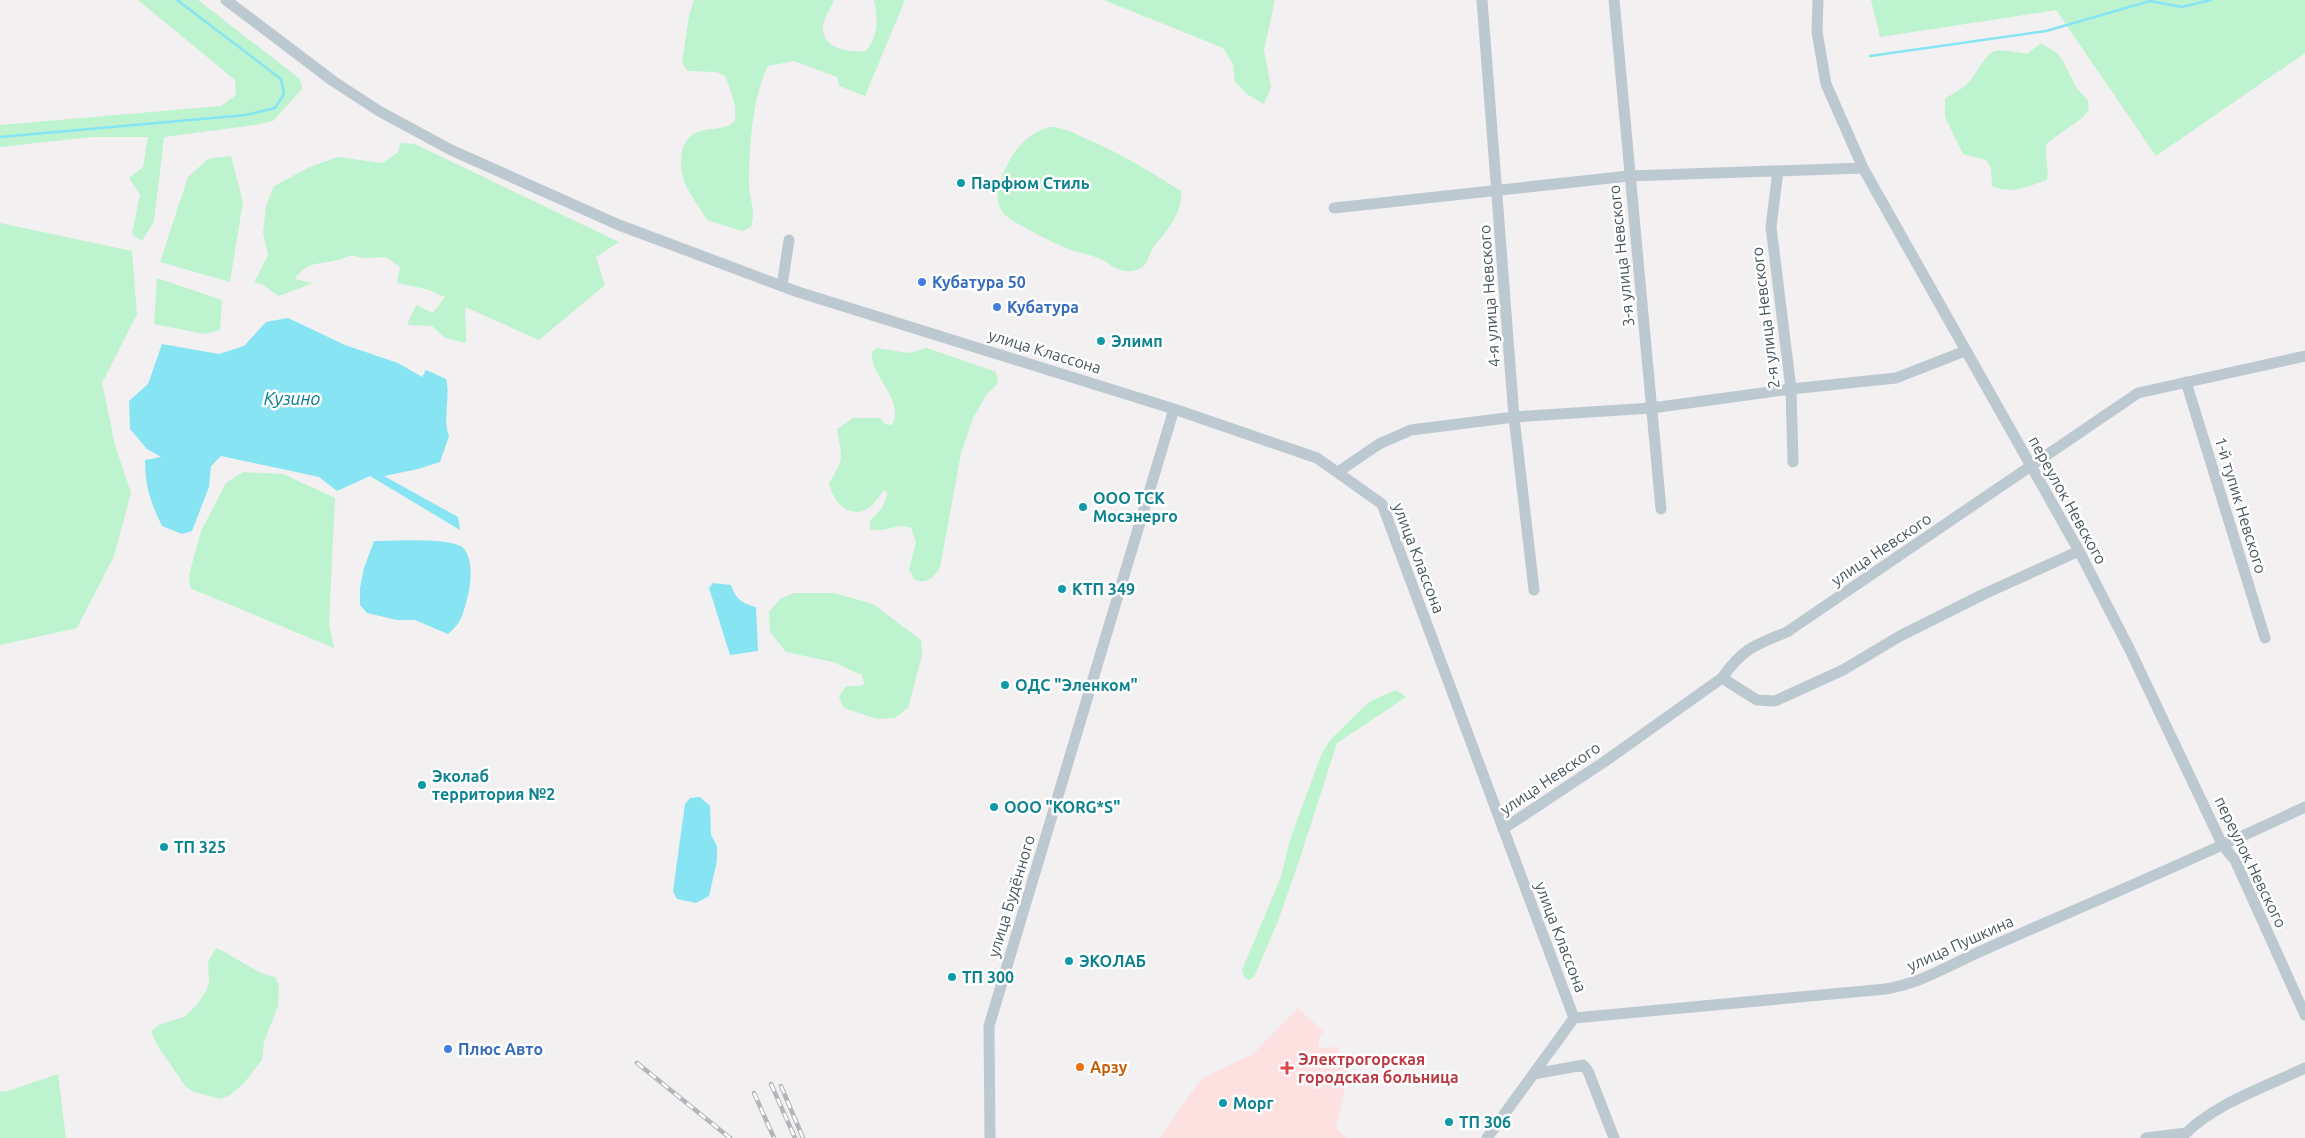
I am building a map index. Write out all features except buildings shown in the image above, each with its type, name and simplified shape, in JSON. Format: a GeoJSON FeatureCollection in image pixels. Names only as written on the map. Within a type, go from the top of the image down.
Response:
{"type":"FeatureCollection","features":[{"type":"Feature","properties":{"kind":"street","name":"улица Классона"},"geometry":{"type":"LineString","coordinates":[[226,0],[333,81],[379,112],[451,150],[618,225],[782,286],[1174,409],[1317,458],[1382,504],[1574,1018],[1487,1138]]}},
{"type":"Feature","properties":{"kind":"street","name":"4-я улица Невского"},"geometry":{"type":"LineString","coordinates":[[1482,0],[1514,417],[1534,590]]}},
{"type":"Feature","properties":{"kind":"street","name":"3-я улица Невского"},"geometry":{"type":"LineString","coordinates":[[1614,0],[1661,509]]}},
{"type":"Feature","properties":{"kind":"street","name":"переулок Невского"},"geometry":{"type":"LineString","coordinates":[[1818,0],[1817,32],[1826,84],[1863,168],[2079,551],[2130,650],[2223,846],[2235,860],[2305,1015]]}},
{"type":"Feature","properties":{"kind":"street"},"geometry":{"type":"LineString","coordinates":[[1334,208],[1629,176],[1863,168]]}},
{"type":"Feature","properties":{"kind":"street","name":"2-я улица Невского"},"geometry":{"type":"LineString","coordinates":[[1778,171],[1770,227],[1791,389],[1792,462]]}},
{"type":"Feature","properties":{"kind":"street"},"geometry":{"type":"LineString","coordinates":[[782,286],[790,240]]}},
{"type":"Feature","properties":{"kind":"street"},"geometry":{"type":"LineString","coordinates":[[1338,472],[1379,444],[1411,430],[1514,417],[1652,408],[1791,389],[1896,378],[1965,351]]}},
{"type":"Feature","properties":{"kind":"street","name":"улица Невского"},"geometry":{"type":"LineString","coordinates":[[1503,829],[1604,762],[1722,678],[1734,660],[1751,646],[1787,632],[2138,393],[2305,356]]}},
{"type":"Feature","properties":{"kind":"street","name":"1-й тупик Невского"},"geometry":{"type":"LineString","coordinates":[[2186,382],[2265,638]]}},
{"type":"Feature","properties":{"kind":"street","name":"улица Будённого"},"geometry":{"type":"LineString","coordinates":[[990,1138],[988,1026],[1174,409]]}},
{"type":"Feature","properties":{"kind":"street"},"geometry":{"type":"LineString","coordinates":[[1722,678],[1757,700],[1775,701],[1843,670],[1900,636],[1984,594],[2079,551]]}},
{"type":"Feature","properties":{"kind":"street","name":"улица Пушкина"},"geometry":{"type":"LineString","coordinates":[[1574,1018],[1886,989],[1908,985],[1929,978],[1956,963],[2223,846],[2305,807]]}},
{"type":"Feature","properties":{"kind":"street"},"geometry":{"type":"LineString","coordinates":[[1534,1074],[1582,1065],[1588,1071],[1614,1138]]}},
{"type":"Feature","properties":{"kind":"street"},"geometry":{"type":"LineString","coordinates":[[2146,1138],[2184,1136],[2218,1110],[2305,1068]]}},
{"type":"Feature","properties":{"kind":"shaded area","name":"Электрогорская городская больница"},"geometry":{"type":"Polygon","coordinates":[[[1298,1008],[1324,1032],[1319,1037],[1319,1048],[1339,1047],[1339,1058],[1352,1058],[1336,1128],[1347,1138],[1159,1138],[1202,1078],[1253,1054],[1298,1008]]]}},
{"type":"Feature","properties":{"kind":"green space"},"geometry":{"type":"Polygon","coordinates":[[[138,0],[198,0],[300,79],[302,89],[273,121],[164,137],[154,221],[142,241],[132,234],[140,195],[129,178],[143,167],[148,137],[92,137],[0,147],[0,125],[221,106],[236,95],[235,80],[138,0]]]}},
{"type":"Feature","properties":{"kind":"green space"},"geometry":{"type":"Polygon","coordinates":[[[694,0],[834,0],[823,26],[827,40],[832,45],[845,50],[866,51],[873,39],[876,27],[877,20],[874,0],[905,0],[865,96],[839,86],[837,77],[794,61],[768,66],[758,93],[752,124],[749,186],[753,212],[752,222],[751,227],[742,231],[707,220],[685,183],[681,169],[684,146],[692,135],[698,132],[722,128],[735,121],[733,98],[725,76],[716,72],[688,71],[682,63],[689,16],[694,0]]]}},
{"type":"Feature","properties":{"kind":"green space"},"geometry":{"type":"Polygon","coordinates":[[[1104,0],[1275,0],[1264,50],[1271,87],[1264,104],[1248,95],[1235,82],[1233,64],[1223,48],[1104,0]]]}},
{"type":"Feature","properties":{"kind":"green space"},"geometry":{"type":"Polygon","coordinates":[[[1871,0],[2305,0],[2305,53],[2156,156],[2056,10],[1880,37],[1871,0]]]}},
{"type":"Feature","properties":{"kind":"green space"},"geometry":{"type":"Polygon","coordinates":[[[2041,43],[2057,53],[2063,61],[2076,87],[2088,101],[2089,110],[2082,118],[2047,143],[2047,180],[2020,189],[1999,189],[1992,186],[1991,168],[1986,160],[1963,154],[1945,117],[1945,99],[1971,80],[1983,61],[1992,52],[2004,51],[2027,54],[2041,43]]]}},
{"type":"Feature","properties":{"kind":"green space"},"geometry":{"type":"Polygon","coordinates":[[[1049,127],[1074,133],[1102,146],[1181,191],[1180,204],[1176,216],[1141,268],[1130,271],[1119,269],[1098,258],[1070,250],[1023,227],[1003,213],[998,200],[999,186],[1013,154],[1026,139],[1049,127]]]}},
{"type":"Feature","properties":{"kind":"green space"},"geometry":{"type":"Polygon","coordinates":[[[400,143],[415,144],[619,242],[596,257],[605,285],[539,340],[465,307],[466,343],[445,338],[432,326],[407,325],[416,305],[433,313],[445,297],[426,289],[397,283],[400,267],[386,257],[361,258],[352,255],[338,260],[311,265],[303,270],[295,279],[313,283],[279,296],[262,284],[254,283],[268,255],[263,232],[266,206],[274,186],[310,167],[337,157],[383,163],[398,152],[400,143]]]}},
{"type":"Feature","properties":{"kind":"green space"},"geometry":{"type":"Polygon","coordinates":[[[231,156],[243,202],[230,282],[160,262],[188,177],[208,159],[231,156]]]}},
{"type":"Feature","properties":{"kind":"green space"},"geometry":{"type":"Polygon","coordinates":[[[0,223],[132,251],[137,314],[102,383],[115,445],[131,493],[114,556],[77,628],[0,645],[0,223]]]}},
{"type":"Feature","properties":{"kind":"green space"},"geometry":{"type":"Polygon","coordinates":[[[157,278],[222,300],[220,330],[204,334],[154,324],[157,278]]]}},
{"type":"Feature","properties":{"kind":"green space"},"geometry":{"type":"Polygon","coordinates":[[[877,348],[909,353],[927,348],[996,372],[998,383],[987,394],[973,418],[961,453],[940,568],[926,581],[915,580],[909,570],[916,542],[911,528],[900,526],[881,530],[870,529],[870,521],[882,508],[888,494],[884,490],[874,503],[865,510],[852,511],[841,506],[833,495],[829,483],[838,468],[841,457],[837,429],[853,418],[880,418],[885,424],[892,425],[895,415],[894,405],[873,361],[872,352],[877,348]]]}},
{"type":"Feature","properties":{"kind":"green space"},"geometry":{"type":"Polygon","coordinates":[[[243,472],[283,474],[335,498],[329,622],[334,648],[190,588],[189,575],[201,531],[226,483],[243,472]]]}},
{"type":"Feature","properties":{"kind":"green space"},"geometry":{"type":"Polygon","coordinates":[[[794,593],[834,593],[873,604],[921,640],[922,655],[908,708],[895,718],[877,719],[844,708],[839,697],[846,686],[860,686],[864,684],[862,675],[833,662],[786,652],[770,632],[769,612],[780,599],[794,593]]]}},
{"type":"Feature","properties":{"kind":"green space"},"geometry":{"type":"Polygon","coordinates":[[[1396,690],[1406,697],[1337,743],[1278,921],[1254,977],[1248,980],[1244,977],[1242,970],[1281,877],[1289,843],[1321,755],[1330,740],[1369,702],[1396,690]]]}},
{"type":"Feature","properties":{"kind":"green space"},"geometry":{"type":"Polygon","coordinates":[[[216,948],[260,972],[275,977],[279,985],[278,1006],[264,1042],[262,1060],[244,1083],[230,1095],[221,1099],[194,1092],[186,1087],[159,1048],[151,1032],[158,1025],[184,1017],[197,1005],[207,989],[209,980],[208,962],[216,948]]]}},
{"type":"Feature","properties":{"kind":"green space"},"geometry":{"type":"Polygon","coordinates":[[[58,1074],[66,1138],[0,1138],[0,1091],[5,1092],[58,1074]]]}},
{"type":"Feature","properties":{"kind":"water","name":"Кузино"},"geometry":{"type":"Polygon","coordinates":[[[288,318],[345,345],[398,363],[422,377],[426,370],[446,379],[448,393],[446,422],[449,436],[440,462],[384,476],[458,517],[460,530],[370,476],[337,491],[319,477],[221,456],[211,466],[209,487],[192,531],[182,534],[162,526],[149,494],[145,460],[161,457],[147,449],[130,429],[129,401],[148,384],[162,344],[219,354],[244,346],[266,322],[288,318]]]}},
{"type":"Feature","properties":{"kind":"water"},"geometry":{"type":"Polygon","coordinates":[[[419,540],[445,542],[462,547],[466,551],[470,562],[469,591],[460,620],[448,634],[415,620],[397,620],[367,613],[360,605],[360,588],[364,568],[374,541],[419,540]]]}},
{"type":"Feature","properties":{"kind":"water"},"geometry":{"type":"Polygon","coordinates":[[[713,583],[731,585],[740,600],[756,607],[758,651],[730,655],[709,588],[713,583]]]}},
{"type":"Feature","properties":{"kind":"water"},"geometry":{"type":"Polygon","coordinates":[[[700,797],[710,806],[711,835],[717,846],[717,861],[709,896],[696,903],[677,899],[673,891],[685,804],[690,798],[700,797]]]}},
{"type":"Feature","properties":{"kind":"waterway"},"geometry":{"type":"LineString","coordinates":[[0,137],[246,115],[275,108],[284,94],[281,79],[177,0]]}},
{"type":"Feature","properties":{"kind":"waterway"},"geometry":{"type":"LineString","coordinates":[[1870,56],[2046,31],[2150,1],[2182,7],[2211,0]]}},
{"type":"Feature","properties":{"kind":"railway"},"geometry":{"type":"LineString","coordinates":[[637,1063],[730,1138]]}},
{"type":"Feature","properties":{"kind":"railway"},"geometry":{"type":"LineString","coordinates":[[771,1084],[795,1138]]}},
{"type":"Feature","properties":{"kind":"railway"},"geometry":{"type":"LineString","coordinates":[[781,1086],[803,1138]]}},
{"type":"Feature","properties":{"kind":"railway"},"geometry":{"type":"LineString","coordinates":[[754,1093],[774,1138]]}},
{"type":"Feature","properties":{"kind":"place","name":"Парфюм Стиль"},"geometry":{"type":"Point","coordinates":[961,183]}},
{"type":"Feature","properties":{"kind":"place","name":"Кубатура 50"},"geometry":{"type":"Point","coordinates":[922,282]}},
{"type":"Feature","properties":{"kind":"place","name":"Кубатура"},"geometry":{"type":"Point","coordinates":[997,307]}},
{"type":"Feature","properties":{"kind":"place","name":"Элимп"},"geometry":{"type":"Point","coordinates":[1101,341]}},
{"type":"Feature","properties":{"kind":"place","name":"ООО ТСК Мосэнерго"},"geometry":{"type":"Point","coordinates":[1083,507]}},
{"type":"Feature","properties":{"kind":"place","name":"КТП 349"},"geometry":{"type":"Point","coordinates":[1062,589]}},
{"type":"Feature","properties":{"kind":"place","name":"ОДС \"Эленком\""},"geometry":{"type":"Point","coordinates":[1005,685]}},
{"type":"Feature","properties":{"kind":"place","name":"Эколаб территория №2"},"geometry":{"type":"Point","coordinates":[422,785]}},
{"type":"Feature","properties":{"kind":"place","name":"ООО \"KORG*S\""},"geometry":{"type":"Point","coordinates":[994,807]}},
{"type":"Feature","properties":{"kind":"place","name":"ТП 325"},"geometry":{"type":"Point","coordinates":[164,847]}},
{"type":"Feature","properties":{"kind":"place","name":"ЭКОЛАБ"},"geometry":{"type":"Point","coordinates":[1069,961]}},
{"type":"Feature","properties":{"kind":"place","name":"ТП 300"},"geometry":{"type":"Point","coordinates":[952,977]}},
{"type":"Feature","properties":{"kind":"place","name":"Плюс Авто"},"geometry":{"type":"Point","coordinates":[448,1049]}},
{"type":"Feature","properties":{"kind":"place","name":"Арзу"},"geometry":{"type":"Point","coordinates":[1080,1067]}},
{"type":"Feature","properties":{"kind":"place","name":"Электрогорская городская больница"},"geometry":{"type":"Point","coordinates":[1287,1068]}},
{"type":"Feature","properties":{"kind":"place","name":"Морг"},"geometry":{"type":"Point","coordinates":[1223,1103]}},
{"type":"Feature","properties":{"kind":"place","name":"ТП 306"},"geometry":{"type":"Point","coordinates":[1449,1122]}}]}
